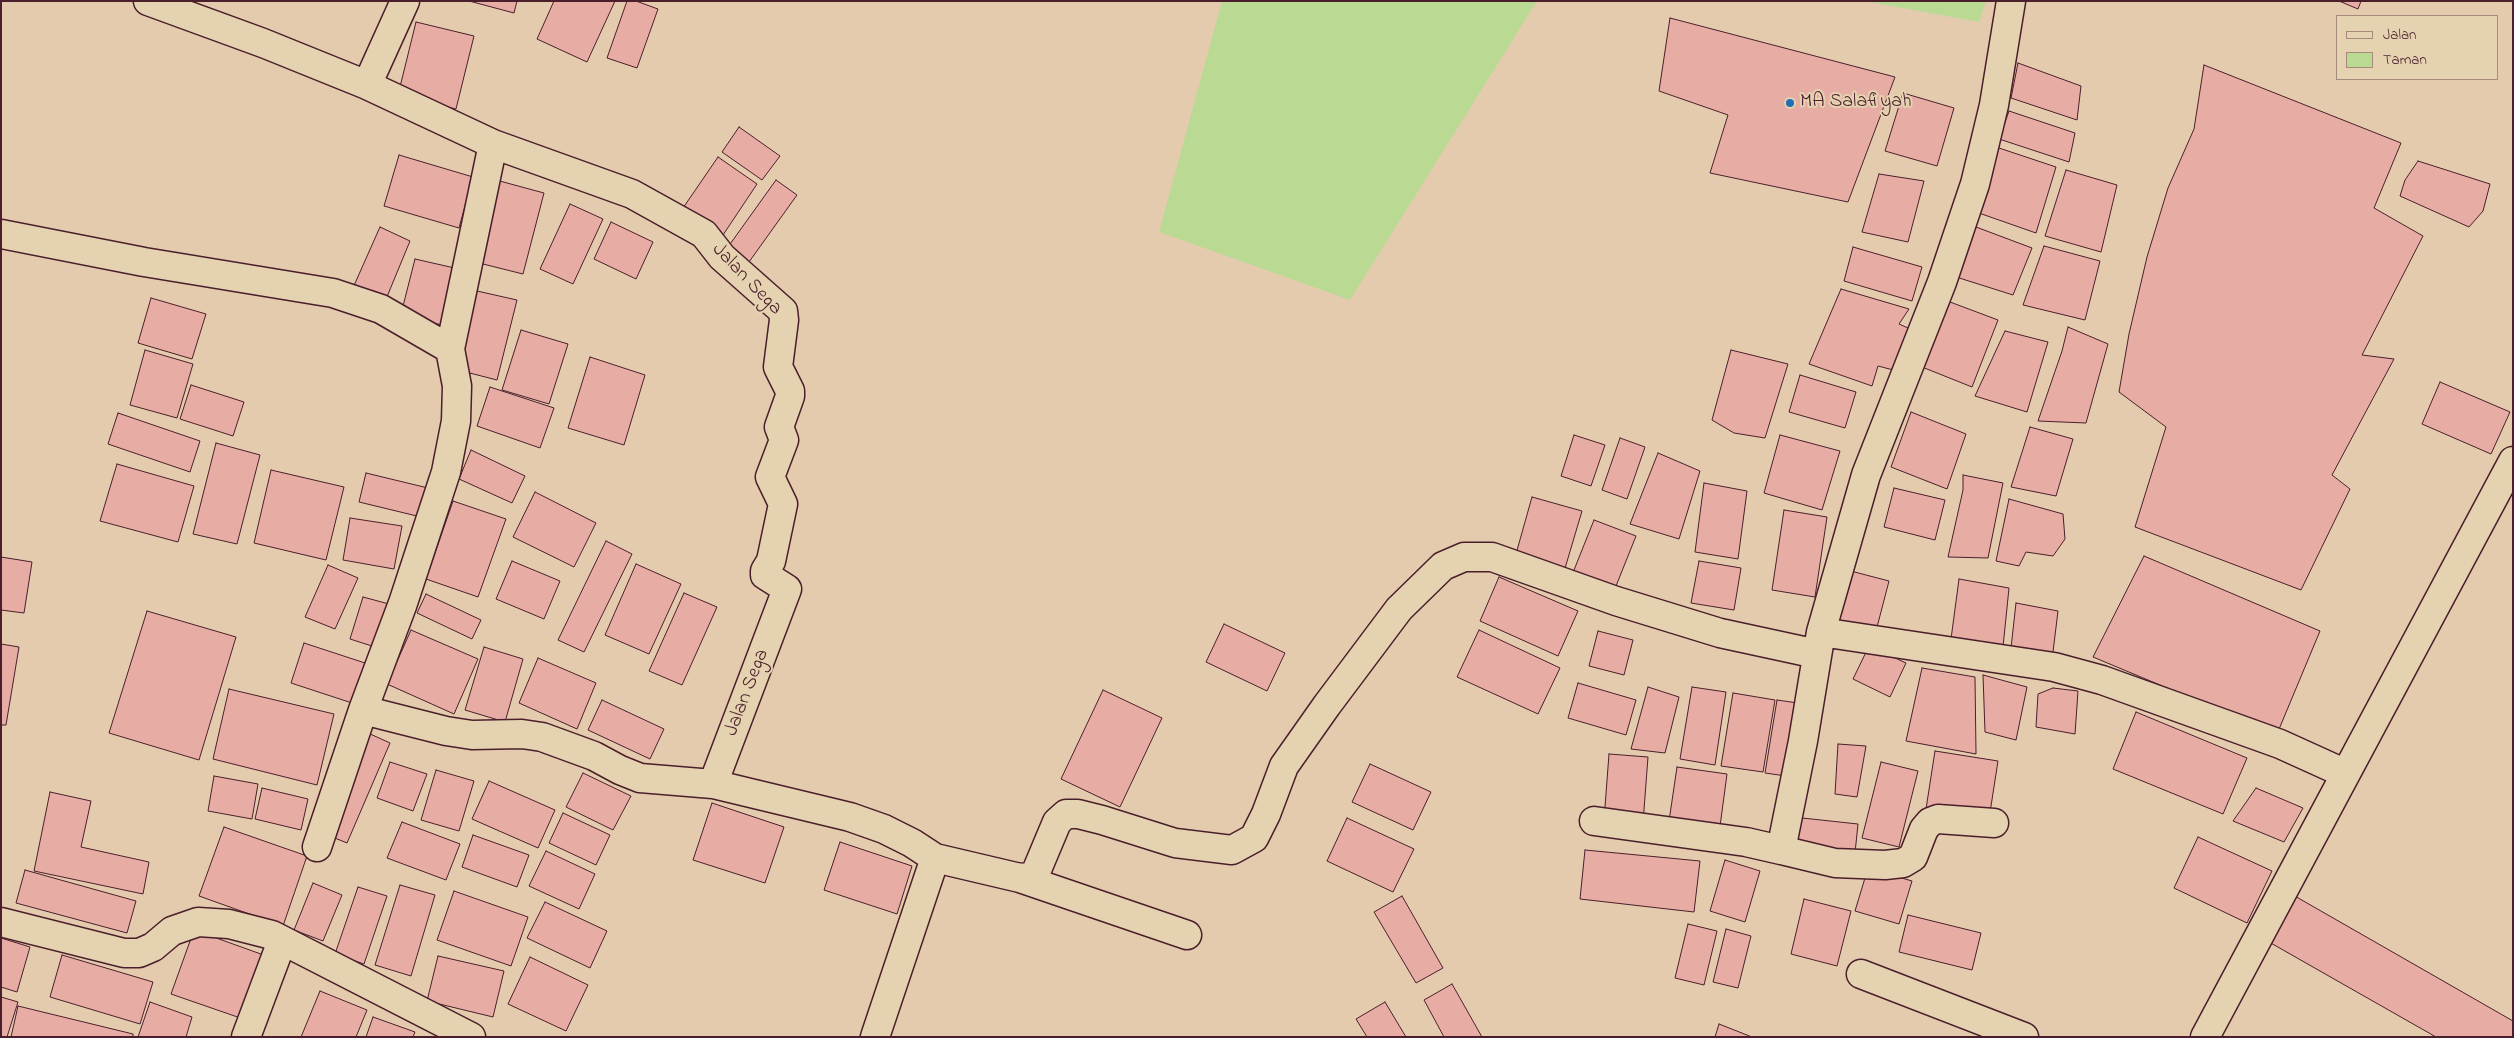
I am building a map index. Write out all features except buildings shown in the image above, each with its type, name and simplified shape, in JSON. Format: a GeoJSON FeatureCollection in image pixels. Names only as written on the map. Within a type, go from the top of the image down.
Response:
{"type":"FeatureCollection","features":[{"type":"Feature","properties":{"kind":"street"},"geometry":{"type":"LineString","coordinates":[[148,1],[263,43],[367,85],[494,144],[450,349],[457,386],[456,421],[446,472],[403,603],[363,710],[317,847]]}},
{"type":"Feature","properties":{"kind":"street"},"geometry":{"type":"LineString","coordinates":[[367,85],[405,1]]}},
{"type":"Feature","properties":{"kind":"street"},"geometry":{"type":"LineString","coordinates":[[1781,850],[1803,741],[1819,643],[1866,475],[1942,282],[1975,184],[1994,105],[2011,1]]}},
{"type":"Feature","properties":{"kind":"street","name":"Jalan Sega"},"geometry":{"type":"LineString","coordinates":[[494,144],[632,194],[704,234],[722,257],[783,311],[784,320],[778,367],[790,391],[790,396],[778,428],[784,440],[770,476],[783,504],[771,561],[765,574],[787,589],[713,784]]}},
{"type":"Feature","properties":{"kind":"street"},"geometry":{"type":"LineString","coordinates":[[1,234],[144,262],[333,293],[381,309],[450,349]]}},
{"type":"Feature","properties":{"kind":"street"},"geometry":{"type":"LineString","coordinates":[[2205,1037],[2344,773],[2513,461]]}},
{"type":"Feature","properties":{"kind":"street"},"geometry":{"type":"LineString","coordinates":[[1020,878],[1030,877],[1036,872],[1057,822],[1066,814],[1086,816],[1184,844],[1232,850],[1254,838],[1266,814],[1284,766],[1333,696],[1399,609],[1443,566],[1464,557],[1492,557],[1616,601],[1720,633],[2062,669],[2102,680],[2280,744],[2344,773]]}},
{"type":"Feature","properties":{"kind":"street"},"geometry":{"type":"LineString","coordinates":[[363,710],[446,731],[472,735],[522,734],[542,737],[594,756],[640,778],[713,784],[802,807],[850,817],[884,829],[935,858],[1020,878],[1187,935]]}},
{"type":"Feature","properties":{"kind":"street"},"geometry":{"type":"LineString","coordinates":[[1594,821],[1746,842],[1835,863],[1885,865],[1903,863],[1914,857],[1924,829],[1930,822],[1938,819],[1994,823]]}},
{"type":"Feature","properties":{"kind":"street"},"geometry":{"type":"LineString","coordinates":[[876,1037],[935,858]]}},
{"type":"Feature","properties":{"kind":"street"},"geometry":{"type":"LineString","coordinates":[[1,922],[124,953],[139,953],[152,947],[172,930],[198,922],[229,924],[272,935],[471,1037]]}},
{"type":"Feature","properties":{"kind":"street"},"geometry":{"type":"LineString","coordinates":[[246,1037],[282,940]]}},
{"type":"Feature","properties":{"kind":"street"},"geometry":{"type":"LineString","coordinates":[[1861,974],[2024,1037]]}},
{"type":"Feature","properties":{"kind":"green space"},"geometry":{"type":"Polygon","coordinates":[[[1222,1],[1537,1],[1350,300],[1159,232],[1222,1]]]}},
{"type":"Feature","properties":{"kind":"green space"},"geometry":{"type":"Polygon","coordinates":[[[1864,1],[1986,1],[1979,22],[1864,1]]]}},
{"type":"Feature","properties":{"kind":"place","name":"MA Salafiyah"},"geometry":{"type":"Point","coordinates":[1790,103]}}]}
